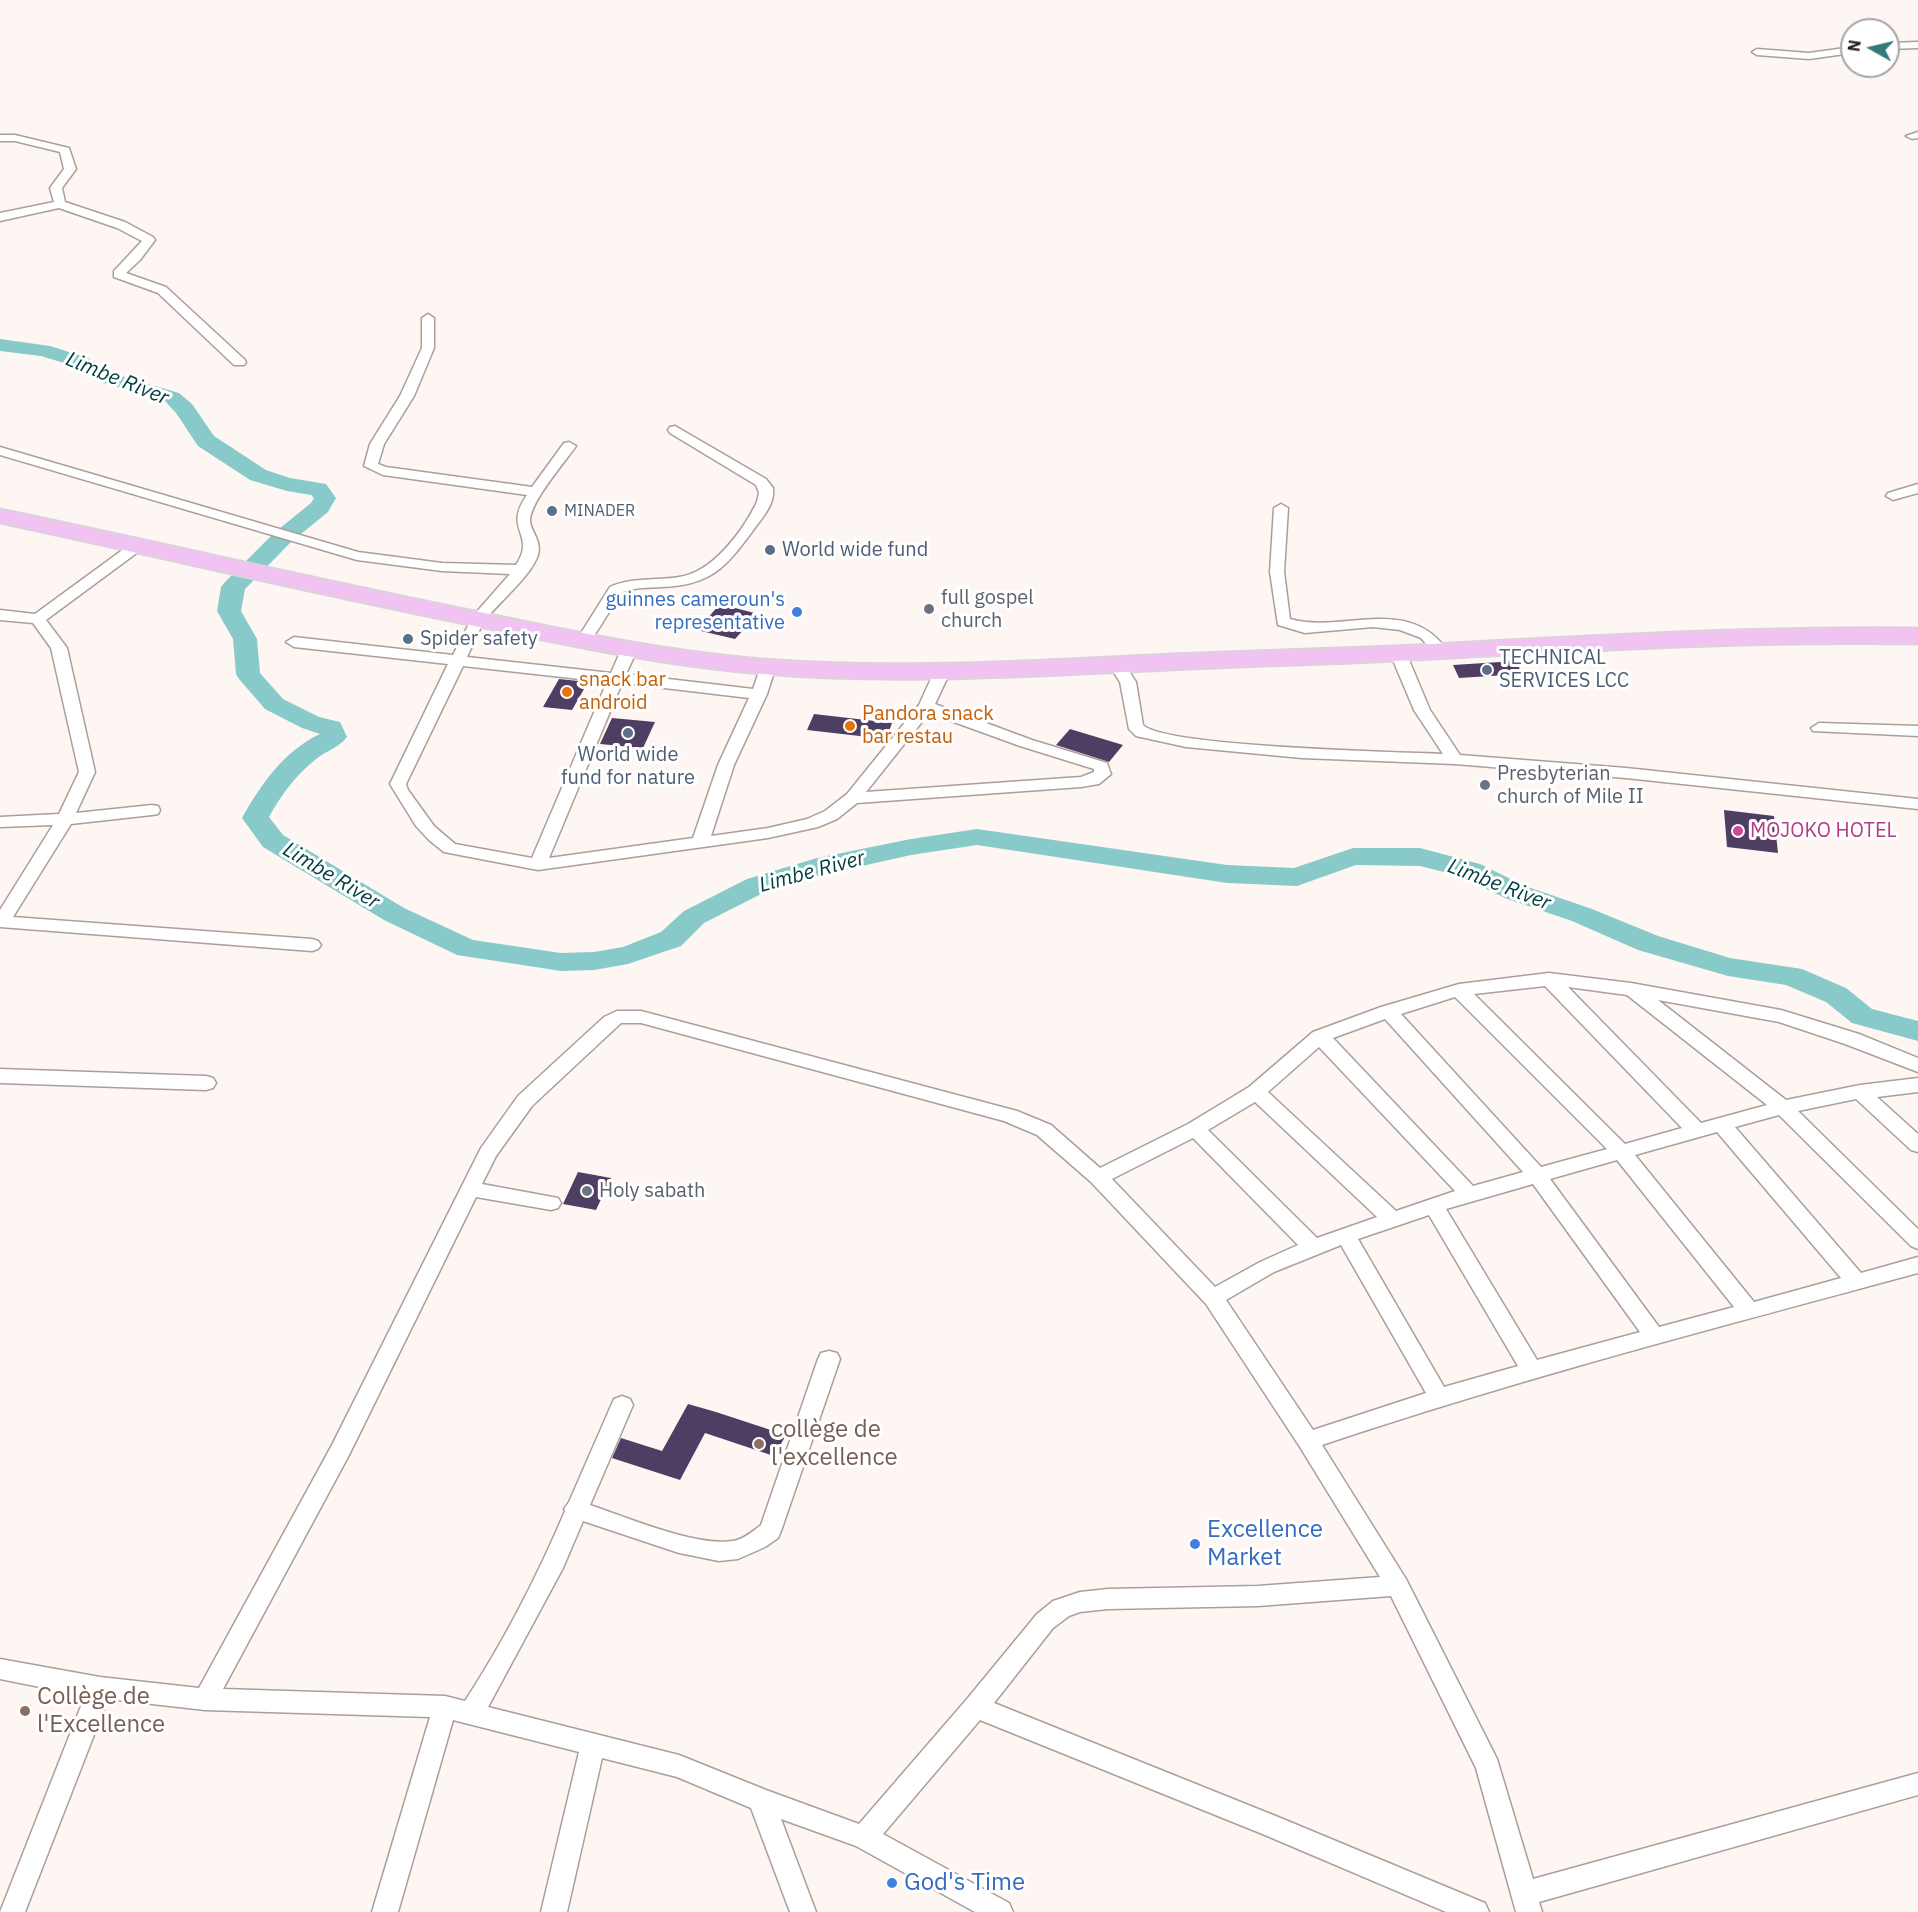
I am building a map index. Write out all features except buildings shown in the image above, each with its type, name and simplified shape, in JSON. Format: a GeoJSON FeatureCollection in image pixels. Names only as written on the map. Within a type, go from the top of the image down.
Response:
{"type":"FeatureCollection","features":[{"type":"Feature","properties":{"kind":"highway"},"geometry":{"type":"LineString","coordinates":[[0,516],[223,563],[270,577],[629,650],[663,656],[841,672],[942,672],[1771,635],[1918,636]]}},
{"type":"Feature","properties":{"kind":"street"},"geometry":{"type":"LineString","coordinates":[[1900,46],[1918,45]]}},
{"type":"Feature","properties":{"kind":"street"},"geometry":{"type":"LineString","coordinates":[[1757,52],[1809,56],[1840,52]]}},
{"type":"Feature","properties":{"kind":"street"},"geometry":{"type":"LineString","coordinates":[[0,138],[15,138],[65,150],[70,169],[56,188],[60,204]]}},
{"type":"Feature","properties":{"kind":"street"},"geometry":{"type":"LineString","coordinates":[[0,217],[60,204],[121,225],[149,240],[136,257],[118,274],[162,290],[239,362]]}},
{"type":"Feature","properties":{"kind":"street"},"geometry":{"type":"LineString","coordinates":[[428,318],[428,348],[407,396],[377,444],[371,466],[383,471],[537,492]]}},
{"type":"Feature","properties":{"kind":"street"},"geometry":{"type":"LineString","coordinates":[[584,641],[615,590],[641,583],[687,581],[704,577],[715,569],[765,500],[766,488],[761,482],[675,430]]}},
{"type":"Feature","properties":{"kind":"street"},"geometry":{"type":"LineString","coordinates":[[570,446],[526,506],[523,519],[532,542],[531,554],[521,570],[478,619],[398,784],[428,829],[440,842],[450,848],[538,865],[768,833],[812,823],[831,815],[853,798],[926,706],[942,672]]}},
{"type":"Feature","properties":{"kind":"street"},"geometry":{"type":"LineString","coordinates":[[0,451],[357,556],[442,567],[521,570]]}},
{"type":"Feature","properties":{"kind":"street"},"geometry":{"type":"LineString","coordinates":[[1893,496],[1918,488]]}},
{"type":"Feature","properties":{"kind":"street"},"geometry":{"type":"LineString","coordinates":[[1281,508],[1277,572],[1283,622],[1305,628],[1373,622],[1403,626],[1426,635],[1439,650]]}},
{"type":"Feature","properties":{"kind":"street"},"geometry":{"type":"LineString","coordinates":[[0,615],[38,619],[137,546]]}},
{"type":"Feature","properties":{"kind":"street"},"geometry":{"type":"LineString","coordinates":[[38,619],[59,648],[87,772],[65,819],[1,921],[312,945]]}},
{"type":"Feature","properties":{"kind":"street"},"geometry":{"type":"LineString","coordinates":[[294,642],[759,694]]}},
{"type":"Feature","properties":{"kind":"street"},"geometry":{"type":"LineString","coordinates":[[538,865],[629,650]]}},
{"type":"Feature","properties":{"kind":"street"},"geometry":{"type":"LineString","coordinates":[[1398,653],[1422,710],[1455,759]]}},
{"type":"Feature","properties":{"kind":"street"},"geometry":{"type":"LineString","coordinates":[[1117,665],[1128,682],[1135,726],[1142,733],[1186,742],[1302,753],[1455,759],[1522,767],[1648,775],[1767,790],[1918,804]]}},
{"type":"Feature","properties":{"kind":"street"},"geometry":{"type":"LineString","coordinates":[[700,842],[726,765],[759,694],[768,666]]}},
{"type":"Feature","properties":{"kind":"street"},"geometry":{"type":"LineString","coordinates":[[853,798],[1081,782],[1093,780],[1103,774],[1101,766],[926,706]]}},
{"type":"Feature","properties":{"kind":"street"},"geometry":{"type":"LineString","coordinates":[[1819,728],[1918,731]]}},
{"type":"Feature","properties":{"kind":"street"},"geometry":{"type":"LineString","coordinates":[[0,822],[65,819],[152,810]]}},
{"type":"Feature","properties":{"kind":"street"},"geometry":{"type":"LineString","coordinates":[[1549,980],[1696,1130]]}},
{"type":"Feature","properties":{"kind":"street"},"geometry":{"type":"LineString","coordinates":[[1098,1177],[1195,1129],[1256,1092],[1320,1036],[1388,1011],[1459,990],[1549,980],[1631,989],[1781,1016],[1918,1065]]}},
{"type":"Feature","properties":{"kind":"street"},"geometry":{"type":"LineString","coordinates":[[1631,989],[1783,1107],[1918,1241]]}},
{"type":"Feature","properties":{"kind":"street"},"geometry":{"type":"LineString","coordinates":[[1459,990],[1621,1151],[1749,1311]]}},
{"type":"Feature","properties":{"kind":"street"},"geometry":{"type":"LineString","coordinates":[[1388,1011],[1536,1175],[1654,1336]]}},
{"type":"Feature","properties":{"kind":"street"},"geometry":{"type":"LineString","coordinates":[[205,1699],[341,1449],[488,1153],[525,1101],[554,1077],[611,1021],[617,1017],[627,1016],[641,1017],[1010,1116],[1044,1130],[1098,1177],[1213,1298],[1308,1441],[1398,1586],[1488,1767],[1527,1903],[1833,1806],[1918,1784]]}},
{"type":"Feature","properties":{"kind":"street"},"geometry":{"type":"LineString","coordinates":[[1320,1036],[1469,1194]]}},
{"type":"Feature","properties":{"kind":"street"},"geometry":{"type":"LineString","coordinates":[[0,1076],[206,1083]]}},
{"type":"Feature","properties":{"kind":"street"},"geometry":{"type":"LineString","coordinates":[[1213,1298],[1267,1267],[1313,1247],[1434,1208],[1469,1194],[1783,1107],[1860,1092],[1918,1085]]}},
{"type":"Feature","properties":{"kind":"street"},"geometry":{"type":"LineString","coordinates":[[1256,1092],[1393,1220]]}},
{"type":"Feature","properties":{"kind":"street"},"geometry":{"type":"LineString","coordinates":[[1860,1092],[1918,1145]]}},
{"type":"Feature","properties":{"kind":"street"},"geometry":{"type":"LineString","coordinates":[[1720,1123],[1857,1282]]}},
{"type":"Feature","properties":{"kind":"street"},"geometry":{"type":"LineString","coordinates":[[1195,1129],[1313,1247]]}},
{"type":"Feature","properties":{"kind":"street"},"geometry":{"type":"LineString","coordinates":[[469,1189],[551,1203]]}},
{"type":"Feature","properties":{"kind":"street"},"geometry":{"type":"LineString","coordinates":[[1434,1208],[1532,1370]]}},
{"type":"Feature","properties":{"kind":"street"},"geometry":{"type":"LineString","coordinates":[[1346,1236],[1439,1397]]}},
{"type":"Feature","properties":{"kind":"street"},"geometry":{"type":"LineString","coordinates":[[1308,1441],[1439,1397],[1532,1370],[1918,1265]]}},
{"type":"Feature","properties":{"kind":"street"},"geometry":{"type":"LineString","coordinates":[[576,1509],[705,1551],[733,1551],[758,1541],[770,1531],[829,1359]]}},
{"type":"Feature","properties":{"kind":"street"},"geometry":{"type":"LineString","coordinates":[[472,1712],[494,1677],[550,1570],[622,1405]]}},
{"type":"Feature","properties":{"kind":"street"},"geometry":{"type":"LineString","coordinates":[[864,1837],[976,1707],[1045,1621],[1061,1608],[1080,1602],[1108,1599],[1258,1596],[1398,1586]]}},
{"type":"Feature","properties":{"kind":"street"},"geometry":{"type":"LineString","coordinates":[[0,1669],[100,1688],[205,1699],[445,1707],[472,1712],[679,1766],[761,1800],[864,1837],[1000,1912]]}},
{"type":"Feature","properties":{"kind":"street"},"geometry":{"type":"LineString","coordinates":[[12,1912],[100,1688]]}},
{"type":"Feature","properties":{"kind":"street"},"geometry":{"type":"LineString","coordinates":[[385,1912],[445,1707]]}},
{"type":"Feature","properties":{"kind":"street"},"geometry":{"type":"LineString","coordinates":[[976,1707],[1274,1827],[1476,1912]]}},
{"type":"Feature","properties":{"kind":"street"},"geometry":{"type":"LineString","coordinates":[[554,1912],[593,1743]]}},
{"type":"Feature","properties":{"kind":"street"},"geometry":{"type":"LineString","coordinates":[[761,1800],[804,1912]]}},
{"type":"Feature","properties":{"kind":"waterway","name":"Limbe River"},"geometry":{"type":"LineString","coordinates":[[0,345],[43,350],[81,362],[111,379],[172,397],[184,409],[206,441],[258,475],[287,484],[318,489],[325,498],[320,507],[282,538],[233,587],[229,611],[245,639],[248,674],[274,704],[311,723],[331,727],[334,737],[321,743],[298,760],[278,782],[255,818],[273,841],[394,914],[467,948],[561,962],[594,961],[628,955],[671,939],[694,917],[757,885],[817,867],[911,847],[977,837],[1227,874],[1297,877],[1353,856],[1420,857],[1470,870],[1515,892],[1582,915],[1648,943],[1728,967],[1792,976],[1836,995],[1862,1016],[1918,1031]]}},
{"type":"Feature","properties":{"kind":"place","name":"MINADER"},"geometry":{"type":"Point","coordinates":[552,511]}},
{"type":"Feature","properties":{"kind":"place","name":"World wide fund"},"geometry":{"type":"Point","coordinates":[770,550]}},
{"type":"Feature","properties":{"kind":"place","name":"full gospel church"},"geometry":{"type":"Point","coordinates":[929,609]}},
{"type":"Feature","properties":{"kind":"place","name":"guinnes cameroun's representative"},"geometry":{"type":"Point","coordinates":[797,612]}},
{"type":"Feature","properties":{"kind":"place","name":"Spider safety"},"geometry":{"type":"Point","coordinates":[408,639]}},
{"type":"Feature","properties":{"kind":"place","name":"TECHNICAL SERVICES LCC"},"geometry":{"type":"Point","coordinates":[1487,670]}},
{"type":"Feature","properties":{"kind":"place","name":"snack bar android"},"geometry":{"type":"Point","coordinates":[567,692]}},
{"type":"Feature","properties":{"kind":"place","name":"Pandora snack bar restau"},"geometry":{"type":"Point","coordinates":[850,726]}},
{"type":"Feature","properties":{"kind":"place","name":"World wide fund for nature"},"geometry":{"type":"Point","coordinates":[628,733]}},
{"type":"Feature","properties":{"kind":"place","name":"Presbyterian church of Mile II"},"geometry":{"type":"Point","coordinates":[1485,785]}},
{"type":"Feature","properties":{"kind":"place","name":"MOJOKO HOTEL"},"geometry":{"type":"Point","coordinates":[1738,831]}},
{"type":"Feature","properties":{"kind":"place","name":"Holy sabath"},"geometry":{"type":"Point","coordinates":[587,1191]}},
{"type":"Feature","properties":{"kind":"place","name":"collège de l'excellence"},"geometry":{"type":"Point","coordinates":[759,1444]}},
{"type":"Feature","properties":{"kind":"place","name":"Excellence Market"},"geometry":{"type":"Point","coordinates":[1195,1544]}},
{"type":"Feature","properties":{"kind":"place","name":"Collège de l'Excellence"},"geometry":{"type":"Point","coordinates":[25,1711]}},
{"type":"Feature","properties":{"kind":"place","name":"God's Time"},"geometry":{"type":"Point","coordinates":[892,1883]}}]}
